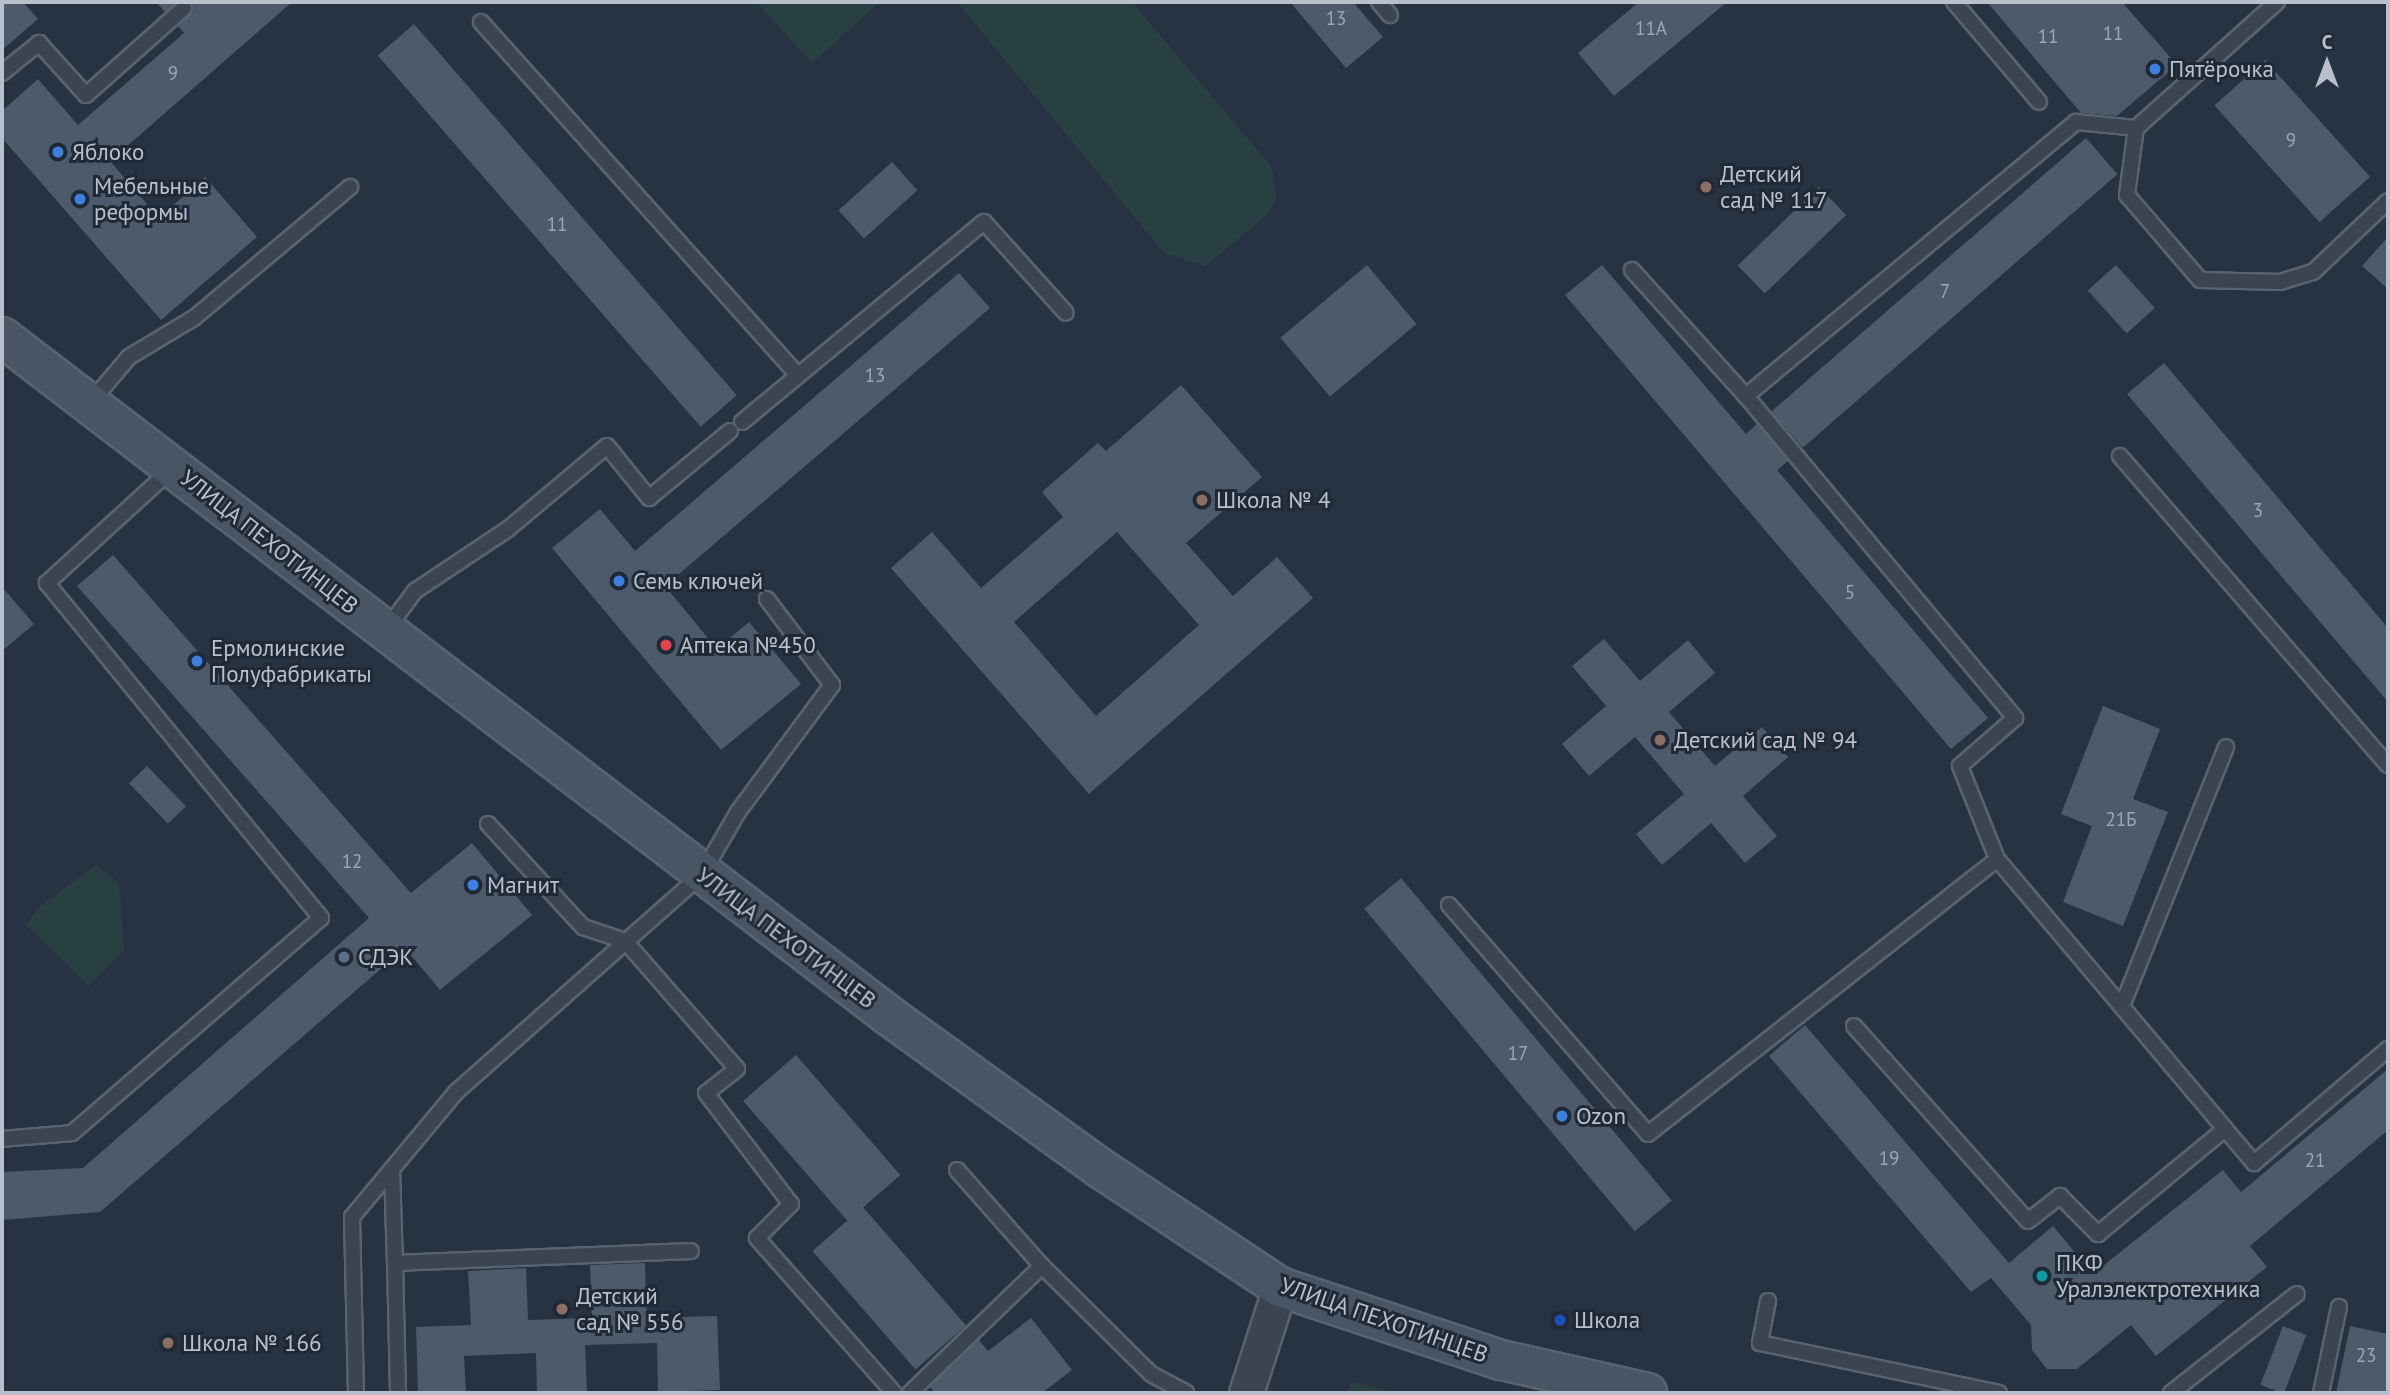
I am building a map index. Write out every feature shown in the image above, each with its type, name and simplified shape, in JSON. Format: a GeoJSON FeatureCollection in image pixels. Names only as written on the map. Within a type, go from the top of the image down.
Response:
{"type":"FeatureCollection","features":[{"type":"Feature","properties":{"kind":"main road","name":"УЛИЦА ПЕХОТИНЦЕВ"},"geometry":{"type":"LineString","coordinates":[[2,337],[702,874],[1100,1168],[1280,1287],[1501,1360],[1647,1393]]}},
{"type":"Feature","properties":{"kind":"street"},"geometry":{"type":"LineString","coordinates":[[1245,1393],[1280,1287]]}},
{"type":"Feature","properties":{"kind":"lane"},"geometry":{"type":"LineString","coordinates":[[1379,2],[1390,15]]}},
{"type":"Feature","properties":{"kind":"lane"},"geometry":{"type":"LineString","coordinates":[[1954,2],[2039,102]]}},
{"type":"Feature","properties":{"kind":"lane"},"geometry":{"type":"LineString","coordinates":[[2277,2],[2136,128],[2127,195],[2200,280],[2280,282],[2313,272],[2388,201]]}},
{"type":"Feature","properties":{"kind":"lane"},"geometry":{"type":"LineString","coordinates":[[2,73],[39,43],[86,95],[184,8]]}},
{"type":"Feature","properties":{"kind":"lane"},"geometry":{"type":"LineString","coordinates":[[481,22],[798,375]]}},
{"type":"Feature","properties":{"kind":"lane"},"geometry":{"type":"LineString","coordinates":[[1746,396],[2076,122],[2136,128]]}},
{"type":"Feature","properties":{"kind":"lane"},"geometry":{"type":"LineString","coordinates":[[89,404],[129,357],[194,318],[350,187]]}},
{"type":"Feature","properties":{"kind":"lane"},"geometry":{"type":"LineString","coordinates":[[385,631],[415,591],[508,529],[607,446],[649,498],[984,222],[1066,313]]}},
{"type":"Feature","properties":{"kind":"lane"},"geometry":{"type":"LineString","coordinates":[[1632,270],[1746,396],[2015,718],[1960,766],[1997,859],[2254,1163],[2388,1049]]}},
{"type":"Feature","properties":{"kind":"lane"},"geometry":{"type":"LineString","coordinates":[[2120,456],[2388,765]]}},
{"type":"Feature","properties":{"kind":"lane"},"geometry":{"type":"LineString","coordinates":[[2,1139],[72,1133],[321,918],[47,583],[173,468]]}},
{"type":"Feature","properties":{"kind":"lane"},"geometry":{"type":"LineString","coordinates":[[356,1393],[352,1217],[456,1093],[702,874],[738,812],[832,685],[767,599]]}},
{"type":"Feature","properties":{"kind":"lane"},"geometry":{"type":"LineString","coordinates":[[2122,1006],[2226,747]]}},
{"type":"Feature","properties":{"kind":"lane"},"geometry":{"type":"LineString","coordinates":[[488,824],[583,927],[625,941],[737,1069],[706,1093],[791,1204],[757,1238],[894,1393]]}},
{"type":"Feature","properties":{"kind":"lane"},"geometry":{"type":"LineString","coordinates":[[1449,905],[1648,1134],[1997,859]]}},
{"type":"Feature","properties":{"kind":"lane"},"geometry":{"type":"LineString","coordinates":[[1854,1026],[2028,1221],[2060,1196],[2098,1234],[2225,1129]]}},
{"type":"Feature","properties":{"kind":"lane"},"geometry":{"type":"LineString","coordinates":[[392,1169],[398,1393]]}},
{"type":"Feature","properties":{"kind":"lane"},"geometry":{"type":"LineString","coordinates":[[957,1170],[1042,1266],[1152,1374],[1186,1393]]}},
{"type":"Feature","properties":{"kind":"lane"},"geometry":{"type":"LineString","coordinates":[[395,1263],[691,1251]]}},
{"type":"Feature","properties":{"kind":"lane"},"geometry":{"type":"LineString","coordinates":[[910,1393],[1042,1266]]}},
{"type":"Feature","properties":{"kind":"lane"},"geometry":{"type":"LineString","coordinates":[[2171,1393],[2297,1294]]}},
{"type":"Feature","properties":{"kind":"lane"},"geometry":{"type":"LineString","coordinates":[[1768,1301],[1760,1343],[1999,1393]]}},
{"type":"Feature","properties":{"kind":"lane"},"geometry":{"type":"LineString","coordinates":[[2321,1393],[2339,1307]]}},
{"type":"Feature","properties":{"kind":"green space"},"geometry":{"type":"Polygon","coordinates":[[[756,2],[880,2],[812,63],[756,2]]]}},
{"type":"Feature","properties":{"kind":"green space"},"geometry":{"type":"Polygon","coordinates":[[[957,2],[1132,2],[1272,167],[1276,198],[1268,214],[1206,266],[1164,253],[957,2]]]}},
{"type":"Feature","properties":{"kind":"green space"},"geometry":{"type":"Polygon","coordinates":[[[96,865],[119,883],[124,950],[89,986],[26,925],[38,908],[96,865]]]}},
{"type":"Feature","properties":{"kind":"green space"},"geometry":{"type":"Polygon","coordinates":[[[1351,1382],[1397,1393],[1348,1393],[1351,1382]]]}},
{"type":"Feature","properties":{"kind":"building"},"geometry":{"type":"Polygon","coordinates":[[[2,2],[23,2],[38,19],[2,50],[2,2]]]}},
{"type":"Feature","properties":{"kind":"building"},"geometry":{"type":"Polygon","coordinates":[[[156,2],[177,2],[165,12],[156,2]]]}},
{"type":"Feature","properties":{"kind":"building"},"geometry":{"type":"Polygon","coordinates":[[[191,2],[292,2],[110,161],[159,218],[205,177],[257,237],[161,320],[2,138],[2,111],[38,79],[78,125],[184,33],[178,26],[193,12],[191,2]]]}},
{"type":"Feature","properties":{"kind":"building"},"geometry":{"type":"Polygon","coordinates":[[[1290,2],[1353,2],[1383,37],[1346,68],[1290,2]]]}},
{"type":"Feature","properties":{"kind":"building"},"geometry":{"type":"Polygon","coordinates":[[[1639,2],[1727,2],[1614,96],[1578,53],[1639,2]]]}},
{"type":"Feature","properties":{"kind":"building"},"geometry":{"type":"Polygon","coordinates":[[[1987,2],[2122,2],[2177,65],[2117,116],[2081,113],[1987,2]]]}},
{"type":"Feature","properties":{"kind":"building"},"geometry":{"type":"Polygon","coordinates":[[[414,24],[737,395],[701,427],[378,55],[414,24]]]}},
{"type":"Feature","properties":{"kind":"building"},"geometry":{"type":"Polygon","coordinates":[[[2265,60],[2370,177],[2320,222],[2214,106],[2265,60]]]}},
{"type":"Feature","properties":{"kind":"building"},"geometry":{"type":"Polygon","coordinates":[[[2086,138],[2117,174],[1803,448],[1771,412],[2086,138]]]}},
{"type":"Feature","properties":{"kind":"building"},"geometry":{"type":"Polygon","coordinates":[[[892,162],[917,190],[864,238],[838,210],[892,162]]]}},
{"type":"Feature","properties":{"kind":"building"},"geometry":{"type":"Polygon","coordinates":[[[1819,187],[1846,215],[1765,294],[1738,265],[1819,187]]]}},
{"type":"Feature","properties":{"kind":"building"},"geometry":{"type":"Polygon","coordinates":[[[2388,237],[2388,289],[2362,266],[2388,237]]]}},
{"type":"Feature","properties":{"kind":"building"},"geometry":{"type":"Polygon","coordinates":[[[1367,265],[1416,324],[1330,397],[1280,338],[1367,265]]]}},
{"type":"Feature","properties":{"kind":"building"},"geometry":{"type":"Polygon","coordinates":[[[1602,265],[1746,434],[1757,424],[1788,461],[1777,470],[1988,718],[1951,749],[1565,295],[1602,265]]]}},
{"type":"Feature","properties":{"kind":"building"},"geometry":{"type":"Polygon","coordinates":[[[2116,265],[2155,308],[2127,334],[2088,290],[2116,265]]]}},
{"type":"Feature","properties":{"kind":"building"},"geometry":{"type":"Polygon","coordinates":[[[959,273],[990,308],[665,586],[717,649],[749,622],[801,684],[721,750],[552,548],[600,509],[635,551],[959,273]]]}},
{"type":"Feature","properties":{"kind":"building"},"geometry":{"type":"Polygon","coordinates":[[[2164,363],[2388,628],[2388,702],[2127,394],[2164,363]]]}},
{"type":"Feature","properties":{"kind":"building"},"geometry":{"type":"Polygon","coordinates":[[[1181,385],[1262,477],[1186,543],[1233,596],[1277,557],[1313,598],[1089,794],[891,568],[932,532],[981,588],[1063,517],[1042,492],[1098,443],[1106,451],[1181,385]],[[1117,532],[1014,622],[1096,716],[1199,625],[1117,532]]]}},
{"type":"Feature","properties":{"kind":"building"},"geometry":{"type":"Polygon","coordinates":[[[113,555],[411,893],[472,843],[532,915],[440,990],[405,948],[100,1212],[2,1220],[2,1172],[83,1168],[369,918],[77,586],[113,555]]]}},
{"type":"Feature","properties":{"kind":"building"},"geometry":{"type":"Polygon","coordinates":[[[2,587],[34,624],[2,651],[2,587]]]}},
{"type":"Feature","properties":{"kind":"building"},"geometry":{"type":"Polygon","coordinates":[[[1604,639],[1640,681],[1688,640],[1715,673],[1669,712],[1715,766],[1762,727],[1788,757],[1743,796],[1777,836],[1745,863],[1711,823],[1662,865],[1636,834],[1684,794],[1635,737],[1589,776],[1562,744],[1606,706],[1572,666],[1604,639]]]}},
{"type":"Feature","properties":{"kind":"building"},"geometry":{"type":"Polygon","coordinates":[[[2103,706],[2160,729],[2133,799],[2168,812],[2123,926],[2063,902],[2092,826],[2061,814],[2103,706]]]}},
{"type":"Feature","properties":{"kind":"building"},"geometry":{"type":"Polygon","coordinates":[[[147,766],[186,806],[168,824],[129,783],[147,766]]]}},
{"type":"Feature","properties":{"kind":"building"},"geometry":{"type":"Polygon","coordinates":[[[1401,878],[1672,1201],[1635,1231],[1364,909],[1401,878]]]}},
{"type":"Feature","properties":{"kind":"building"},"geometry":{"type":"Polygon","coordinates":[[[1805,1025],[2009,1263],[2053,1226],[2093,1274],[2223,1170],[2241,1192],[2388,1069],[2388,1130],[2250,1246],[2267,1267],[2156,1356],[2131,1325],[2077,1369],[2047,1369],[2032,1350],[2031,1325],[1991,1278],[1971,1292],[1769,1056],[1805,1025]]]}},
{"type":"Feature","properties":{"kind":"building"},"geometry":{"type":"Polygon","coordinates":[[[796,1055],[900,1175],[847,1221],[743,1101],[796,1055]]]}},
{"type":"Feature","properties":{"kind":"building"},"geometry":{"type":"Polygon","coordinates":[[[863,1207],[966,1325],[915,1369],[812,1251],[863,1207]]]}},
{"type":"Feature","properties":{"kind":"building"},"geometry":{"type":"Polygon","coordinates":[[[645,1263],[647,1318],[717,1316],[720,1390],[658,1392],[657,1343],[585,1345],[587,1393],[537,1393],[536,1353],[464,1356],[466,1393],[418,1393],[416,1327],[471,1325],[468,1271],[526,1268],[528,1320],[592,1318],[590,1265],[645,1263]]]}},
{"type":"Feature","properties":{"kind":"building"},"geometry":{"type":"Polygon","coordinates":[[[1031,1318],[1072,1370],[1042,1393],[935,1393],[930,1387],[979,1340],[988,1351],[1031,1318]]]}},
{"type":"Feature","properties":{"kind":"building"},"geometry":{"type":"Polygon","coordinates":[[[2283,1326],[2306,1335],[2284,1393],[2260,1385],[2283,1326]]]}},
{"type":"Feature","properties":{"kind":"building"},"geometry":{"type":"Polygon","coordinates":[[[2350,1326],[2388,1334],[2388,1393],[2336,1393],[2350,1326]]]}},
{"type":"Feature","properties":{"kind":"place","name":"Пятёрочка"},"geometry":{"type":"Point","coordinates":[2155,69]}},
{"type":"Feature","properties":{"kind":"place","name":"Яблоко"},"geometry":{"type":"Point","coordinates":[58,152]}},
{"type":"Feature","properties":{"kind":"place","name":"Детский сад № 117"},"geometry":{"type":"Point","coordinates":[1706,187]}},
{"type":"Feature","properties":{"kind":"place","name":"Мебельные реформы"},"geometry":{"type":"Point","coordinates":[80,199]}},
{"type":"Feature","properties":{"kind":"place","name":"Школа № 4"},"geometry":{"type":"Point","coordinates":[1202,500]}},
{"type":"Feature","properties":{"kind":"place","name":"Семь ключей"},"geometry":{"type":"Point","coordinates":[619,581]}},
{"type":"Feature","properties":{"kind":"place","name":"Аптека №450"},"geometry":{"type":"Point","coordinates":[666,645]}},
{"type":"Feature","properties":{"kind":"place","name":"Ермолинские Полуфабрикаты"},"geometry":{"type":"Point","coordinates":[197,661]}},
{"type":"Feature","properties":{"kind":"place","name":"Детский сад № 94"},"geometry":{"type":"Point","coordinates":[1660,740]}},
{"type":"Feature","properties":{"kind":"place","name":"Магнит"},"geometry":{"type":"Point","coordinates":[473,885]}},
{"type":"Feature","properties":{"kind":"place","name":"СДЭК"},"geometry":{"type":"Point","coordinates":[344,957]}},
{"type":"Feature","properties":{"kind":"place","name":"Ozon"},"geometry":{"type":"Point","coordinates":[1562,1116]}},
{"type":"Feature","properties":{"kind":"place","name":"ПКФ Уралэлектротехника"},"geometry":{"type":"Point","coordinates":[2042,1276]}},
{"type":"Feature","properties":{"kind":"place","name":"Детский сад № 556"},"geometry":{"type":"Point","coordinates":[562,1309]}},
{"type":"Feature","properties":{"kind":"place","name":"Школа"},"geometry":{"type":"Point","coordinates":[1560,1320]}},
{"type":"Feature","properties":{"kind":"place","name":"Школа № 166"},"geometry":{"type":"Point","coordinates":[168,1343]}}]}
